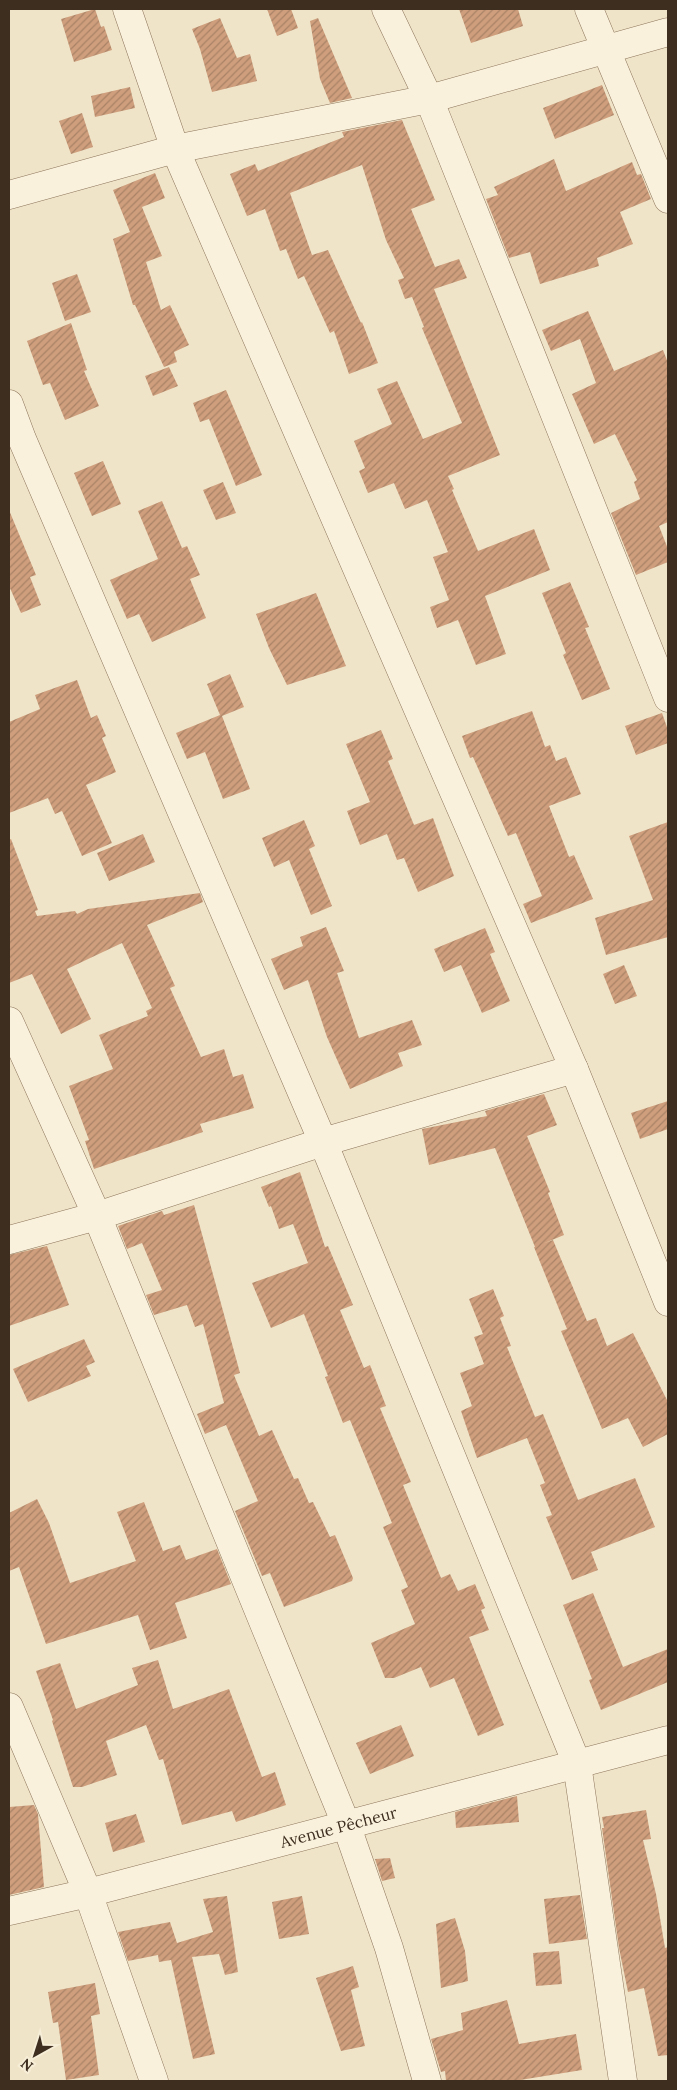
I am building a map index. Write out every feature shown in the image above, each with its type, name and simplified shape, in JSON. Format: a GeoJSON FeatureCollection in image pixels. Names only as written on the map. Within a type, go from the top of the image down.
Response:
{"type":"FeatureCollection","features":[{"type":"Feature","properties":{"kind":"street"},"geometry":{"type":"LineString","coordinates":[[127,9],[175,149],[574,1069],[668,1302]]}},
{"type":"Feature","properties":{"kind":"street"},"geometry":{"type":"LineString","coordinates":[[386,9],[429,99],[668,698]]}},
{"type":"Feature","properties":{"kind":"street"},"geometry":{"type":"LineString","coordinates":[[589,9],[668,199]]}},
{"type":"Feature","properties":{"kind":"street"},"geometry":{"type":"LineString","coordinates":[[9,195],[175,149],[429,99],[668,32]]}},
{"type":"Feature","properties":{"kind":"street"},"geometry":{"type":"LineString","coordinates":[[9,404],[94,609],[322,1142],[577,1764],[623,2081]]}},
{"type":"Feature","properties":{"kind":"street"},"geometry":{"type":"LineString","coordinates":[[9,1021],[97,1216],[346,1824],[389,1948],[426,2081]]}},
{"type":"Feature","properties":{"kind":"street"},"geometry":{"type":"LineString","coordinates":[[9,1240],[97,1216],[322,1142],[574,1069]]}},
{"type":"Feature","properties":{"kind":"street"},"geometry":{"type":"LineString","coordinates":[[9,1707],[88,1893],[154,2081]]}},
{"type":"Feature","properties":{"kind":"street","name":"Avenue Pêcheur"},"geometry":{"type":"LineString","coordinates":[[9,1911],[88,1893],[668,1740]]}},
{"type":"Feature","properties":{"kind":"building"},"geometry":{"type":"Polygon","coordinates":[[[95,9],[101,27],[104,26],[112,50],[74,62],[61,19],[95,9]]]}},
{"type":"Feature","properties":{"kind":"building"},"geometry":{"type":"Polygon","coordinates":[[[267,9],[291,9],[298,28],[277,36],[267,9]]]}},
{"type":"Feature","properties":{"kind":"building"},"geometry":{"type":"Polygon","coordinates":[[[459,9],[518,9],[523,26],[471,43],[459,9]]]}},
{"type":"Feature","properties":{"kind":"building"},"geometry":{"type":"Polygon","coordinates":[[[220,18],[237,58],[250,54],[257,81],[212,92],[200,49],[192,29],[220,18]]]}},
{"type":"Feature","properties":{"kind":"building"},"geometry":{"type":"Polygon","coordinates":[[[318,18],[352,98],[330,103],[320,79],[310,21],[318,18]]]}},
{"type":"Feature","properties":{"kind":"building"},"geometry":{"type":"Polygon","coordinates":[[[602,85],[614,115],[555,139],[543,108],[602,85]]]}},
{"type":"Feature","properties":{"kind":"building"},"geometry":{"type":"Polygon","coordinates":[[[130,87],[135,108],[95,117],[91,96],[130,87]]]}},
{"type":"Feature","properties":{"kind":"building"},"geometry":{"type":"Polygon","coordinates":[[[82,113],[93,147],[71,154],[59,121],[82,113]]]}},
{"type":"Feature","properties":{"kind":"building"},"geometry":{"type":"Polygon","coordinates":[[[402,120],[435,200],[411,209],[435,267],[459,259],[467,278],[434,289],[500,455],[448,476],[454,489],[452,490],[478,551],[534,529],[550,570],[485,596],[506,654],[476,665],[458,620],[437,628],[430,607],[449,600],[433,557],[448,552],[427,500],[405,509],[394,483],[368,493],[359,471],[365,468],[354,441],[392,424],[377,389],[397,381],[423,439],[462,423],[422,328],[424,327],[412,297],[405,299],[398,280],[404,278],[386,240],[362,165],[290,193],[312,255],[328,250],[362,322],[378,363],[349,374],[334,331],[330,333],[304,276],[298,279],[286,249],[280,251],[265,209],[247,216],[230,174],[255,164],[258,171],[344,137],[342,132],[402,120]]]}},
{"type":"Feature","properties":{"kind":"building"},"geometry":{"type":"Polygon","coordinates":[[[554,159],[566,191],[632,162],[637,175],[641,174],[651,199],[620,212],[633,244],[597,258],[599,266],[540,284],[530,252],[509,258],[486,199],[498,195],[494,187],[554,159]]]}},
{"type":"Feature","properties":{"kind":"building"},"geometry":{"type":"Polygon","coordinates":[[[155,173],[165,198],[142,207],[162,256],[146,262],[161,310],[170,305],[189,345],[174,352],[177,362],[164,367],[135,305],[133,305],[113,239],[130,232],[113,190],[155,173]]]}},
{"type":"Feature","properties":{"kind":"building"},"geometry":{"type":"Polygon","coordinates":[[[77,274],[91,312],[65,321],[52,283],[77,274]]]}},
{"type":"Feature","properties":{"kind":"building"},"geometry":{"type":"Polygon","coordinates":[[[588,311],[614,371],[663,350],[668,363],[668,522],[659,526],[668,549],[668,562],[636,575],[611,513],[640,499],[634,482],[637,480],[615,434],[594,444],[572,394],[596,383],[580,339],[551,351],[542,330],[588,311]]]}},
{"type":"Feature","properties":{"kind":"building"},"geometry":{"type":"Polygon","coordinates":[[[71,323],[87,370],[84,371],[99,406],[65,420],[50,383],[43,385],[27,341],[71,323]]]}},
{"type":"Feature","properties":{"kind":"building"},"geometry":{"type":"Polygon","coordinates":[[[169,367],[178,386],[153,396],[145,376],[169,367]]]}},
{"type":"Feature","properties":{"kind":"building"},"geometry":{"type":"Polygon","coordinates":[[[226,390],[262,475],[236,486],[209,419],[200,422],[193,403],[226,390]]]}},
{"type":"Feature","properties":{"kind":"building"},"geometry":{"type":"Polygon","coordinates":[[[103,461],[121,504],[92,516],[74,473],[103,461]]]}},
{"type":"Feature","properties":{"kind":"building"},"geometry":{"type":"Polygon","coordinates":[[[223,482],[236,513],[216,520],[203,490],[223,482]]]}},
{"type":"Feature","properties":{"kind":"building"},"geometry":{"type":"Polygon","coordinates":[[[162,501],[182,548],[187,546],[200,575],[190,579],[206,618],[152,642],[139,614],[127,619],[110,580],[158,559],[138,511],[162,501]]]}},
{"type":"Feature","properties":{"kind":"building"},"geometry":{"type":"Polygon","coordinates":[[[9,510],[36,575],[30,577],[41,605],[21,613],[9,586],[9,510]]]}},
{"type":"Feature","properties":{"kind":"building"},"geometry":{"type":"Polygon","coordinates":[[[570,582],[589,627],[585,628],[610,689],[582,700],[563,655],[566,653],[542,593],[570,582]]]}},
{"type":"Feature","properties":{"kind":"building"},"geometry":{"type":"Polygon","coordinates":[[[316,593],[346,666],[287,685],[269,648],[256,614],[316,593]]]}},
{"type":"Feature","properties":{"kind":"building"},"geometry":{"type":"Polygon","coordinates":[[[230,674],[244,707],[222,716],[250,789],[223,799],[205,752],[187,759],[176,733],[220,715],[207,684],[230,674]]]}},
{"type":"Feature","properties":{"kind":"building"},"geometry":{"type":"Polygon","coordinates":[[[77,680],[91,718],[97,715],[106,736],[102,738],[116,772],[86,785],[112,843],[82,856],[62,811],[55,814],[48,798],[9,813],[9,722],[40,709],[35,695],[77,680]]]}},
{"type":"Feature","properties":{"kind":"building"},"geometry":{"type":"Polygon","coordinates":[[[532,711],[545,747],[550,745],[556,761],[566,757],[581,794],[549,806],[569,857],[574,855],[593,899],[531,923],[523,904],[542,896],[516,833],[508,836],[473,757],[470,758],[462,736],[532,711]]]}},
{"type":"Feature","properties":{"kind":"building"},"geometry":{"type":"Polygon","coordinates":[[[662,713],[668,730],[668,743],[636,755],[625,726],[662,713]]]}},
{"type":"Feature","properties":{"kind":"building"},"geometry":{"type":"Polygon","coordinates":[[[381,730],[393,759],[388,761],[414,825],[433,818],[454,876],[418,892],[404,858],[397,860],[387,834],[360,845],[347,811],[370,802],[346,744],[381,730]]]}},
{"type":"Feature","properties":{"kind":"building"},"geometry":{"type":"Polygon","coordinates":[[[304,820],[315,846],[309,849],[332,906],[311,915],[289,860],[274,867],[262,838],[304,820]]]}},
{"type":"Feature","properties":{"kind":"building"},"geometry":{"type":"Polygon","coordinates":[[[668,822],[668,937],[606,955],[595,918],[653,900],[629,836],[668,822]]]}},
{"type":"Feature","properties":{"kind":"building"},"geometry":{"type":"Polygon","coordinates":[[[143,834],[155,862],[109,881],[97,853],[143,834]]]}},
{"type":"Feature","properties":{"kind":"building"},"geometry":{"type":"Polygon","coordinates":[[[11,839],[38,910],[35,911],[37,916],[75,911],[77,914],[88,909],[200,893],[203,902],[147,925],[175,986],[170,988],[201,1057],[224,1049],[233,1077],[243,1074],[254,1108],[200,1124],[203,1132],[94,1169],[85,1141],[89,1140],[69,1086],[113,1069],[99,1035],[148,1016],[146,1011],[152,1008],[122,943],[67,969],[91,1019],[61,1034],[32,974],[9,983],[9,840],[11,839]]]}},
{"type":"Feature","properties":{"kind":"building"},"geometry":{"type":"Polygon","coordinates":[[[326,927],[344,971],[337,973],[359,1038],[412,1020],[422,1045],[398,1053],[403,1066],[350,1089],[327,1037],[308,980],[284,990],[271,959],[303,946],[300,937],[326,927]]]}},
{"type":"Feature","properties":{"kind":"building"},"geometry":{"type":"Polygon","coordinates":[[[485,928],[495,952],[490,954],[510,1001],[482,1013],[461,965],[444,972],[434,949],[485,928]]]}},
{"type":"Feature","properties":{"kind":"building"},"geometry":{"type":"Polygon","coordinates":[[[624,965],[637,996],[615,1004],[603,974],[624,965]]]}},
{"type":"Feature","properties":{"kind":"building"},"geometry":{"type":"Polygon","coordinates":[[[544,1094],[557,1125],[527,1136],[550,1192],[548,1193],[564,1235],[535,1247],[495,1148],[429,1165],[422,1129],[487,1116],[485,1111],[544,1094]]]}},
{"type":"Feature","properties":{"kind":"building"},"geometry":{"type":"Polygon","coordinates":[[[668,1101],[668,1129],[640,1139],[631,1113],[668,1101]]]}},
{"type":"Feature","properties":{"kind":"building"},"geometry":{"type":"Polygon","coordinates":[[[300,1172],[325,1247],[328,1246],[353,1305],[340,1310],[364,1368],[370,1365],[386,1406],[380,1408],[411,1482],[403,1485],[441,1578],[450,1574],[458,1591],[475,1584],[485,1608],[481,1610],[489,1630],[469,1637],[504,1725],[478,1736],[454,1678],[430,1688],[421,1667],[394,1678],[385,1678],[371,1643],[415,1624],[401,1590],[408,1587],[383,1527],[392,1523],[350,1420],[343,1423],[325,1377],[328,1376],[304,1314],[271,1328],[252,1283],[308,1263],[293,1224],[279,1229],[271,1206],[269,1207],[261,1187],[300,1172]]]}},
{"type":"Feature","properties":{"kind":"building"},"geometry":{"type":"Polygon","coordinates":[[[194,1205],[240,1373],[234,1375],[259,1436],[272,1430],[294,1479],[298,1478],[309,1503],[313,1502],[330,1537],[335,1535],[353,1578],[352,1581],[284,1607],[270,1573],[262,1576],[235,1511],[258,1501],[226,1425],[205,1434],[197,1414],[224,1403],[203,1324],[195,1327],[187,1305],[154,1315],[146,1295],[162,1290],[142,1243],[127,1249],[118,1226],[162,1211],[164,1215],[194,1205]]]}},
{"type":"Feature","properties":{"kind":"building"},"geometry":{"type":"Polygon","coordinates":[[[553,1240],[587,1321],[596,1318],[607,1346],[633,1333],[668,1402],[668,1434],[643,1447],[628,1418],[602,1429],[561,1331],[567,1329],[534,1247],[553,1240]]]}},
{"type":"Feature","properties":{"kind":"building"},"geometry":{"type":"Polygon","coordinates":[[[47,1246],[69,1305],[9,1326],[9,1255],[47,1246]]]}},
{"type":"Feature","properties":{"kind":"building"},"geometry":{"type":"Polygon","coordinates":[[[493,1289],[504,1316],[500,1318],[511,1346],[507,1347],[535,1417],[543,1414],[578,1500],[635,1478],[655,1527],[591,1552],[598,1570],[572,1580],[546,1517],[552,1515],[540,1485],[545,1483],[527,1438],[477,1458],[461,1411],[472,1406],[460,1373],[484,1364],[474,1337],[483,1334],[469,1299],[493,1289]]]}},
{"type":"Feature","properties":{"kind":"building"},"geometry":{"type":"Polygon","coordinates":[[[84,1339],[95,1362],[86,1366],[91,1376],[28,1402],[13,1369],[84,1339]]]}},
{"type":"Feature","properties":{"kind":"building"},"geometry":{"type":"Polygon","coordinates":[[[37,1499],[49,1523],[70,1583],[136,1561],[117,1512],[144,1502],[163,1551],[180,1545],[186,1560],[217,1549],[231,1584],[175,1603],[187,1638],[150,1650],[138,1615],[46,1644],[19,1567],[9,1571],[9,1513],[37,1499]]]}},
{"type":"Feature","properties":{"kind":"building"},"geometry":{"type":"Polygon","coordinates":[[[593,1593],[623,1667],[668,1649],[668,1682],[601,1710],[589,1680],[592,1679],[563,1605],[593,1593]]]}},
{"type":"Feature","properties":{"kind":"building"},"geometry":{"type":"Polygon","coordinates":[[[158,1660],[173,1709],[229,1689],[262,1777],[275,1772],[286,1805],[236,1822],[232,1811],[182,1825],[163,1759],[159,1760],[146,1725],[106,1741],[117,1775],[82,1787],[73,1787],[36,1671],[60,1663],[76,1709],[138,1685],[132,1668],[158,1660]]]}},
{"type":"Feature","properties":{"kind":"building"},"geometry":{"type":"Polygon","coordinates":[[[401,1725],[414,1756],[370,1774],[356,1743],[401,1725]]]}},
{"type":"Feature","properties":{"kind":"building"},"geometry":{"type":"Polygon","coordinates":[[[517,1796],[519,1822],[456,1828],[455,1812],[517,1796]]]}},
{"type":"Feature","properties":{"kind":"building"},"geometry":{"type":"Polygon","coordinates":[[[34,1805],[38,1814],[44,1887],[9,1895],[9,1807],[34,1805]]]}},
{"type":"Feature","properties":{"kind":"building"},"geometry":{"type":"Polygon","coordinates":[[[646,1810],[651,1839],[643,1840],[656,1894],[665,1948],[668,1947],[668,2055],[658,2056],[644,1988],[628,1992],[619,1948],[602,1828],[604,1828],[602,1817],[646,1810]]]}},
{"type":"Feature","properties":{"kind":"building"},"geometry":{"type":"Polygon","coordinates":[[[136,1814],[145,1842],[113,1852],[105,1823],[136,1814]]]}},
{"type":"Feature","properties":{"kind":"building"},"geometry":{"type":"Polygon","coordinates":[[[390,1858],[395,1878],[382,1881],[375,1859],[390,1858]]]}},
{"type":"Feature","properties":{"kind":"building"},"geometry":{"type":"Polygon","coordinates":[[[580,1895],[587,1939],[549,1944],[544,1899],[580,1895]]]}},
{"type":"Feature","properties":{"kind":"building"},"geometry":{"type":"Polygon","coordinates":[[[227,1896],[238,1972],[225,1975],[219,1954],[192,1957],[215,2054],[193,2059],[171,1960],[159,1962],[158,1955],[128,1961],[118,1932],[170,1922],[177,1943],[213,1932],[203,1899],[227,1896]]]}},
{"type":"Feature","properties":{"kind":"building"},"geometry":{"type":"Polygon","coordinates":[[[302,1896],[309,1934],[279,1939],[272,1902],[302,1896]]]}},
{"type":"Feature","properties":{"kind":"building"},"geometry":{"type":"Polygon","coordinates":[[[455,1918],[465,1951],[468,1981],[441,1988],[436,1924],[455,1918]]]}},
{"type":"Feature","properties":{"kind":"building"},"geometry":{"type":"Polygon","coordinates":[[[559,1951],[562,1984],[536,1986],[533,1953],[559,1951]]]}},
{"type":"Feature","properties":{"kind":"building"},"geometry":{"type":"Polygon","coordinates":[[[353,1966],[359,1987],[351,1990],[365,2046],[341,2051],[316,1978],[353,1966]]]}},
{"type":"Feature","properties":{"kind":"building"},"geometry":{"type":"Polygon","coordinates":[[[95,1983],[100,2014],[91,2016],[99,2075],[66,2080],[58,2022],[53,2023],[48,1992],[95,1983]]]}},
{"type":"Feature","properties":{"kind":"building"},"geometry":{"type":"Polygon","coordinates":[[[507,2000],[519,2044],[576,2034],[582,2070],[514,2081],[446,2081],[445,2071],[441,2072],[431,2039],[463,2030],[461,2013],[507,2000]]]}}]}
